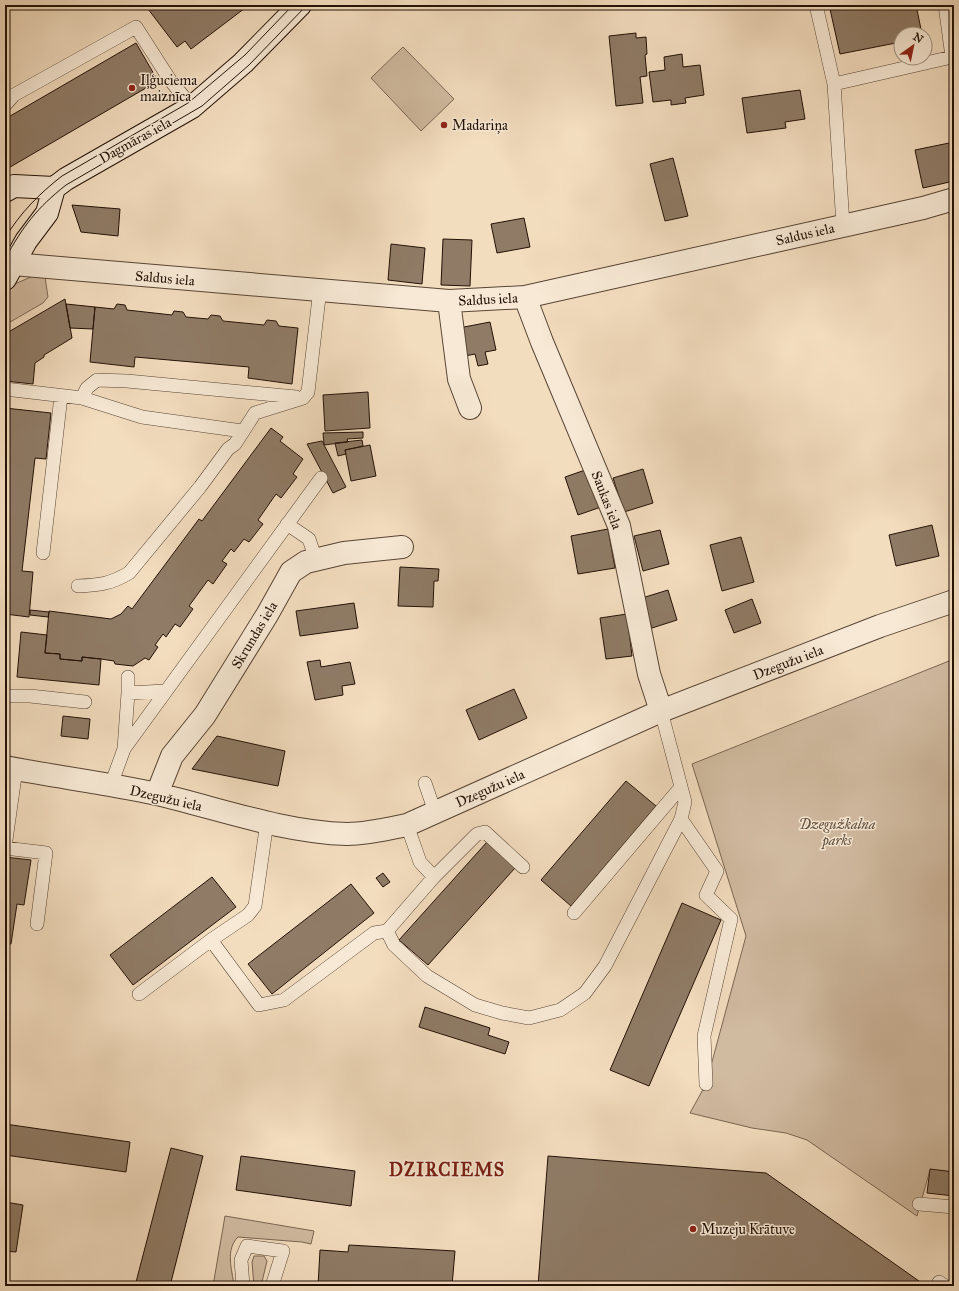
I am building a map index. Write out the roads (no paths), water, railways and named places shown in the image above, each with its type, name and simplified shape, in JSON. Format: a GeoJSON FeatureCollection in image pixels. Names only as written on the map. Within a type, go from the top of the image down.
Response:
{"type":"FeatureCollection","features":[{"type":"Feature","properties":{"kind":"street","name":"Dagmāras iela"},"geometry":{"type":"LineString","coordinates":[[54,188],[66,179],[192,107],[243,63],[300,5]]}},
{"type":"Feature","properties":{"kind":"street"},"geometry":{"type":"LineString","coordinates":[[5,191],[14,186],[54,188],[47,213],[37,224],[8,268]]}},
{"type":"Feature","properties":{"kind":"street","name":"Saldus iela"},"geometry":{"type":"LineString","coordinates":[[8,268],[320,289],[449,301],[525,297],[923,208],[954,199]]}},
{"type":"Feature","properties":{"kind":"street","name":"Saukas iela"},"geometry":{"type":"LineString","coordinates":[[525,297],[618,526],[648,674],[661,711]]}},
{"type":"Feature","properties":{"kind":"street"},"geometry":{"type":"LineString","coordinates":[[449,301],[459,379],[470,408]]}},
{"type":"Feature","properties":{"kind":"street","name":"Skrundas iela"},"geometry":{"type":"LineString","coordinates":[[157,794],[172,756],[205,715],[267,615],[291,572],[306,562],[344,553],[402,547]]}},
{"type":"Feature","properties":{"kind":"street","name":"Dzegužu iela"},"geometry":{"type":"LineString","coordinates":[[10,768],[157,794],[267,822],[348,834],[407,825],[661,711],[880,626],[954,601]]}},
{"type":"Feature","properties":{"kind":"lane"},"geometry":{"type":"LineString","coordinates":[[816,5],[834,84],[843,225]]}},
{"type":"Feature","properties":{"kind":"lane"},"geometry":{"type":"LineString","coordinates":[[834,84],[952,57],[945,5]]}},
{"type":"Feature","properties":{"kind":"lane"},"geometry":{"type":"LineString","coordinates":[[5,105],[14,95],[136,27],[170,80],[192,107]]}},
{"type":"Feature","properties":{"kind":"lane"},"geometry":{"type":"LineString","coordinates":[[255,413],[303,398],[308,392],[320,289]]}},
{"type":"Feature","properties":{"kind":"lane"},"geometry":{"type":"LineString","coordinates":[[82,398],[87,388],[98,380],[127,381],[303,398]]}},
{"type":"Feature","properties":{"kind":"lane"},"geometry":{"type":"LineString","coordinates":[[5,389],[82,398],[142,417],[242,431]]}},
{"type":"Feature","properties":{"kind":"lane"},"geometry":{"type":"LineString","coordinates":[[78,586],[104,585],[116,581],[135,567],[228,449],[235,444],[255,413],[257,402],[252,394]]}},
{"type":"Feature","properties":{"kind":"lane"},"geometry":{"type":"LineString","coordinates":[[43,553],[61,396]]}},
{"type":"Feature","properties":{"kind":"lane"},"geometry":{"type":"LineString","coordinates":[[124,749],[321,478]]}},
{"type":"Feature","properties":{"kind":"lane"},"geometry":{"type":"LineString","coordinates":[[287,524],[308,539],[316,560]]}},
{"type":"Feature","properties":{"kind":"lane"},"geometry":{"type":"LineString","coordinates":[[112,785],[124,749],[128,677]]}},
{"type":"Feature","properties":{"kind":"lane"},"geometry":{"type":"LineString","coordinates":[[128,693],[165,692]]}},
{"type":"Feature","properties":{"kind":"lane"},"geometry":{"type":"LineString","coordinates":[[5,696],[30,696],[85,702]]}},
{"type":"Feature","properties":{"kind":"lane"},"geometry":{"type":"LineString","coordinates":[[387,931],[394,945],[427,976],[474,1005],[502,1013],[529,1018],[560,1010],[585,993],[605,966],[681,819],[685,802],[661,711]]}},
{"type":"Feature","properties":{"kind":"lane"},"geometry":{"type":"LineString","coordinates":[[10,768],[5,847],[46,853],[37,924]]}},
{"type":"Feature","properties":{"kind":"lane"},"geometry":{"type":"LineString","coordinates":[[425,783],[436,812]]}},
{"type":"Feature","properties":{"kind":"lane"},"geometry":{"type":"LineString","coordinates":[[574,912],[681,787]]}},
{"type":"Feature","properties":{"kind":"lane"},"geometry":{"type":"LineString","coordinates":[[681,819],[717,871],[706,895],[731,919],[704,1036],[706,1084]]}},
{"type":"Feature","properties":{"kind":"lane"},"geometry":{"type":"LineString","coordinates":[[138,994],[211,940],[248,915],[255,906],[267,822]]}},
{"type":"Feature","properties":{"kind":"lane"},"geometry":{"type":"LineString","coordinates":[[407,825],[420,862],[434,877]]}},
{"type":"Feature","properties":{"kind":"lane"},"geometry":{"type":"LineString","coordinates":[[211,940],[259,1005],[284,1000],[374,933],[387,931],[434,877],[477,834],[485,832],[523,867]]}},
{"type":"Feature","properties":{"kind":"lane"},"geometry":{"type":"LineString","coordinates":[[919,1204],[954,1207]]}},
{"type":"Feature","properties":{"kind":"lane"},"geometry":{"type":"LineString","coordinates":[[244,1286],[241,1260],[247,1246],[283,1251],[272,1286]]}},
{"type":"Feature","properties":{"kind":"tram line"},"geometry":{"type":"LineString","coordinates":[[5,238],[38,196],[62,176],[188,103],[245,55],[293,5]]}},
{"type":"Feature","properties":{"kind":"tram line"},"geometry":{"type":"LineString","coordinates":[[5,259],[31,218],[56,193],[66,185],[202,106],[249,65],[307,5]]}},
{"type":"Feature","properties":{"kind":"place","name":"Iļģuciema maiznīca"},"geometry":{"type":"Point","coordinates":[132,88]}},
{"type":"Feature","properties":{"kind":"place","name":"Madariņa"},"geometry":{"type":"Point","coordinates":[444,125]}},
{"type":"Feature","properties":{"kind":"place","name":"Muzeju Krātuve"},"geometry":{"type":"Point","coordinates":[693,1229]}},
{"type":"Feature","properties":{"kind":"district","name":"DZIRCIEMS"},"geometry":{"type":"Point","coordinates":[447,1170]}},
{"type":"Feature","properties":{"kind":"park label","name":"Dzegužkalna parks"},"geometry":{"type":"Point","coordinates":[837,832]}}]}
